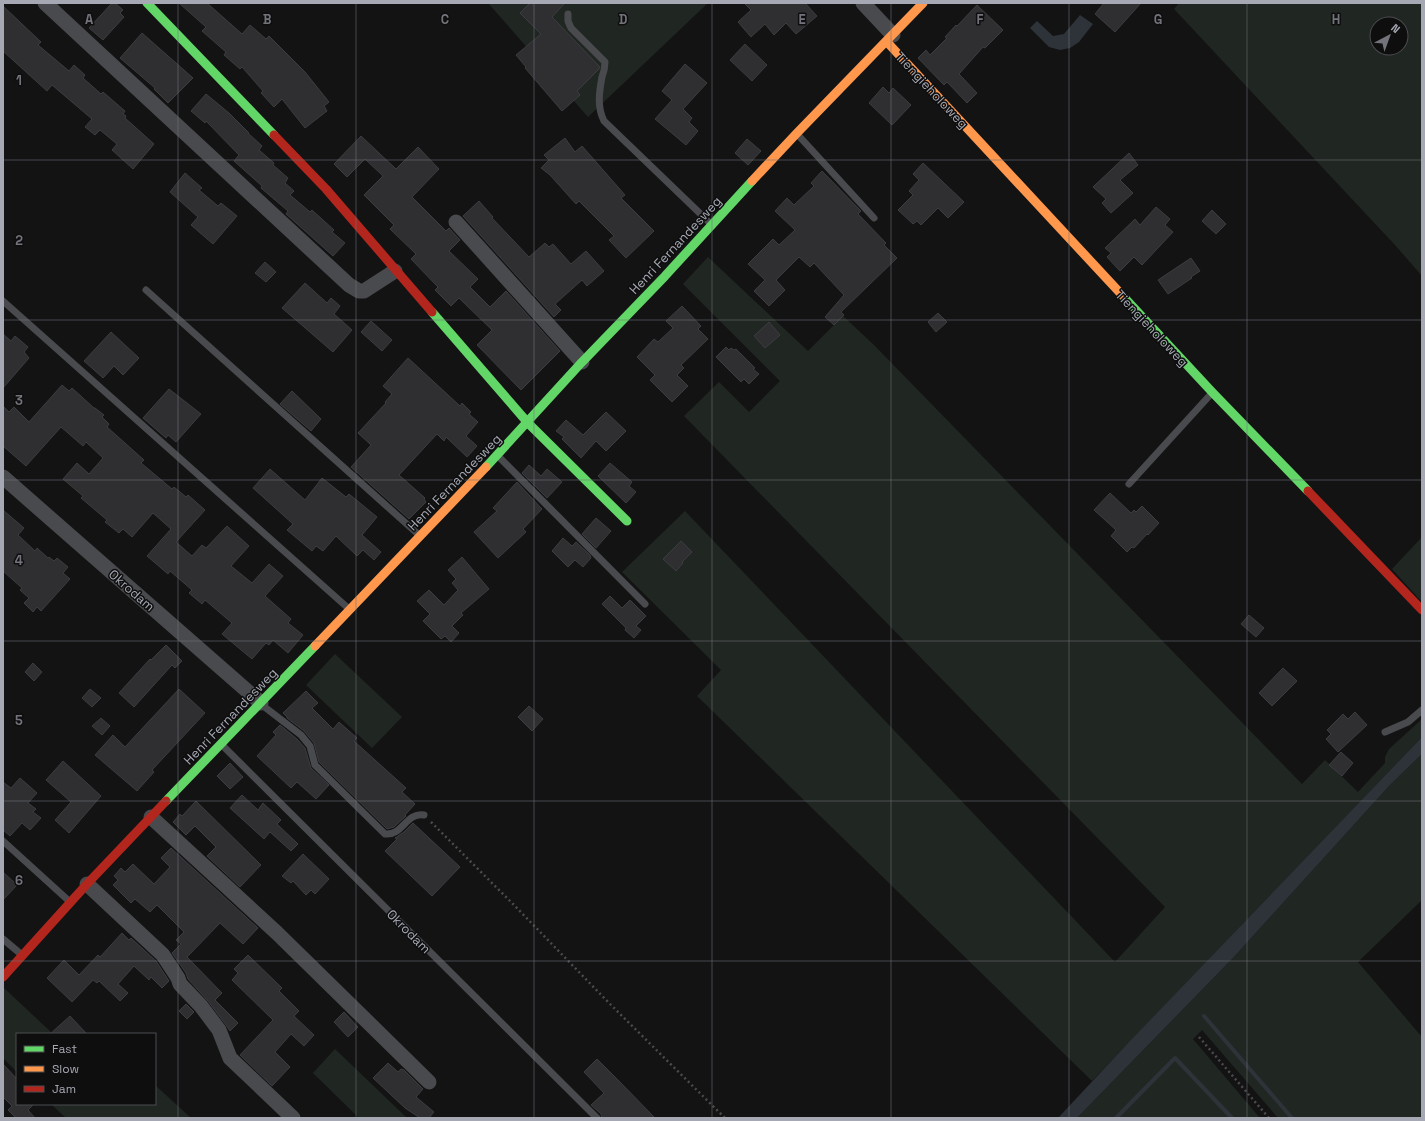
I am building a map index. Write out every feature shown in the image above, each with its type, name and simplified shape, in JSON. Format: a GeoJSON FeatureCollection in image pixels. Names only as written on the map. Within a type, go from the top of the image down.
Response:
{"type":"FeatureCollection","features":[{"type":"Feature","properties":{"kind":"street"},"geometry":{"type":"LineString","coordinates":[[45,3],[349,285],[359,291],[364,291],[376,285],[395,271]]}},
{"type":"Feature","properties":{"kind":"street"},"geometry":{"type":"LineString","coordinates":[[147,3],[326,189],[395,271],[444,324],[528,423],[627,521]]}},
{"type":"Feature","properties":{"kind":"street","name":"Tiengieholoweg"},"geometry":{"type":"LineString","coordinates":[[863,3],[890,38],[1213,393],[1422,610]]}},
{"type":"Feature","properties":{"kind":"street","name":"Henri Fernandesweg"},"geometry":{"type":"LineString","coordinates":[[3,977],[87,884],[498,455],[582,362],[923,3]]}},
{"type":"Feature","properties":{"kind":"street"},"geometry":{"type":"LineString","coordinates":[[456,222],[582,362]]}},
{"type":"Feature","properties":{"kind":"street","name":"Okrodam"},"geometry":{"type":"LineString","coordinates":[[3,477],[260,703]]}},
{"type":"Feature","properties":{"kind":"street"},"geometry":{"type":"LineString","coordinates":[[151,817],[277,933],[429,1082]]}},
{"type":"Feature","properties":{"kind":"street"},"geometry":{"type":"LineString","coordinates":[[87,884],[163,955],[178,978],[180,984],[201,1006],[219,1030],[230,1058],[293,1118]]}},
{"type":"Feature","properties":{"kind":"lane"},"geometry":{"type":"LineString","coordinates":[[568,14],[568,21],[571,28],[605,62],[598,101],[600,114],[604,121],[712,225]]}},
{"type":"Feature","properties":{"kind":"lane"},"geometry":{"type":"LineString","coordinates":[[797,134],[874,218]]}},
{"type":"Feature","properties":{"kind":"lane"},"geometry":{"type":"LineString","coordinates":[[146,290],[420,536]]}},
{"type":"Feature","properties":{"kind":"lane"},"geometry":{"type":"LineString","coordinates":[[3,301],[349,610]]}},
{"type":"Feature","properties":{"kind":"lane"},"geometry":{"type":"LineString","coordinates":[[1129,484],[1213,393]]}},
{"type":"Feature","properties":{"kind":"lane"},"geometry":{"type":"LineString","coordinates":[[498,455],[645,604]]}},
{"type":"Feature","properties":{"kind":"lane"},"geometry":{"type":"LineString","coordinates":[[260,703],[301,734],[310,746],[315,765],[385,834],[391,835],[414,816],[419,814],[424,815]]}},
{"type":"Feature","properties":{"kind":"lane"},"geometry":{"type":"LineString","coordinates":[[1385,732],[1408,722],[1422,710]]}},
{"type":"Feature","properties":{"kind":"lane","name":"Okrodam"},"geometry":{"type":"LineString","coordinates":[[221,744],[597,1118]]}},
{"type":"Feature","properties":{"kind":"lane"},"geometry":{"type":"LineString","coordinates":[[3,841],[70,902]]}},
{"type":"Feature","properties":{"kind":"lane"},"geometry":{"type":"LineString","coordinates":[[3,939],[23,956]]}},
{"type":"Feature","properties":{"kind":"path"},"geometry":{"type":"LineString","coordinates":[[424,815],[610,1004],[726,1118]]}},
{"type":"Feature","properties":{"kind":"path"},"geometry":{"type":"LineString","coordinates":[[1199,1036],[1269,1118]]}},
{"type":"Feature","properties":{"kind":"shaded area"},"geometry":{"type":"Polygon","coordinates":[[[488,3],[708,3],[588,117],[488,3]]]}},
{"type":"Feature","properties":{"kind":"shaded area"},"geometry":{"type":"Polygon","coordinates":[[[1179,3],[1422,3],[1422,276],[1395,245],[1174,9],[1179,3]]]}},
{"type":"Feature","properties":{"kind":"shaded area"},"geometry":{"type":"Polygon","coordinates":[[[1080,15],[1093,24],[1079,42],[1070,48],[1060,50],[1049,47],[1030,28],[1037,21],[1053,36],[1064,34],[1080,15]]]}},
{"type":"Feature","properties":{"kind":"shaded area"},"geometry":{"type":"Polygon","coordinates":[[[708,257],[808,351],[843,316],[873,344],[1302,784],[1325,760],[1358,792],[1385,763],[1385,757],[1389,749],[1422,719],[1422,737],[1092,1081],[697,696],[721,670],[622,572],[685,511],[1115,962],[1165,907],[684,416],[719,382],[749,412],[780,381],[683,284],[708,257]]]}},
{"type":"Feature","properties":{"kind":"shaded area"},"geometry":{"type":"Polygon","coordinates":[[[1422,537],[1422,602],[1392,569],[1422,537]]]}},
{"type":"Feature","properties":{"kind":"shaded area"},"geometry":{"type":"Polygon","coordinates":[[[335,654],[402,717],[372,748],[306,685],[335,654]]]}},
{"type":"Feature","properties":{"kind":"shaded area"},"geometry":{"type":"Polygon","coordinates":[[[1422,737],[1422,754],[1390,785],[1233,958],[1077,1118],[1058,1118],[1129,1042],[1422,737]]]}},
{"type":"Feature","properties":{"kind":"shaded area"},"geometry":{"type":"Polygon","coordinates":[[[1422,754],[1422,900],[1358,962],[1422,1037],[1422,1118],[1278,1118],[1202,1030],[1193,1039],[1260,1118],[1077,1118],[1233,958],[1390,785],[1422,754]]]}},
{"type":"Feature","properties":{"kind":"shaded area"},"geometry":{"type":"Polygon","coordinates":[[[3,987],[52,1033],[16,1033],[16,1071],[3,1058],[3,987]]]}},
{"type":"Feature","properties":{"kind":"shaded area"},"geometry":{"type":"Polygon","coordinates":[[[335,1049],[407,1118],[359,1118],[313,1073],[335,1049]]]}},
{"type":"Feature","properties":{"kind":"shaded area"},"geometry":{"type":"Polygon","coordinates":[[[156,1086],[191,1118],[66,1118],[52,1105],[156,1105],[156,1086]]]}},
{"type":"Feature","properties":{"kind":"building"},"geometry":{"type":"Polygon","coordinates":[[[112,3],[115,3],[123,10],[120,13],[124,17],[103,40],[89,28],[112,3]]]}},
{"type":"Feature","properties":{"kind":"building"},"geometry":{"type":"Polygon","coordinates":[[[179,3],[207,3],[242,34],[250,25],[266,39],[269,36],[305,72],[329,102],[324,106],[327,111],[305,128],[282,99],[274,107],[261,93],[263,91],[242,67],[240,69],[224,55],[226,52],[202,31],[206,27],[179,3]]]}},
{"type":"Feature","properties":{"kind":"building"},"geometry":{"type":"Polygon","coordinates":[[[530,3],[565,3],[552,17],[600,67],[577,91],[580,95],[562,111],[525,68],[526,67],[516,55],[541,34],[520,13],[530,3]]]}},
{"type":"Feature","properties":{"kind":"building"},"geometry":{"type":"Polygon","coordinates":[[[744,3],[805,3],[817,16],[796,34],[786,23],[774,35],[765,24],[751,37],[738,22],[751,10],[744,3]]]}},
{"type":"Feature","properties":{"kind":"building"},"geometry":{"type":"Polygon","coordinates":[[[1104,3],[1141,3],[1115,32],[1095,14],[1104,3]]]}},
{"type":"Feature","properties":{"kind":"building"},"geometry":{"type":"Polygon","coordinates":[[[977,5],[1003,30],[985,48],[983,47],[959,74],[977,93],[967,103],[947,82],[944,85],[918,58],[926,50],[930,55],[947,38],[945,37],[956,25],[957,26],[977,5]]]}},
{"type":"Feature","properties":{"kind":"building"},"geometry":{"type":"Polygon","coordinates":[[[3,6],[41,42],[38,45],[69,71],[74,65],[85,75],[83,78],[101,94],[103,92],[125,111],[123,114],[126,116],[125,118],[154,144],[133,169],[112,150],[117,144],[100,130],[95,135],[85,127],[92,119],[52,85],[47,91],[3,51],[3,6]]]}},
{"type":"Feature","properties":{"kind":"building"},"geometry":{"type":"Polygon","coordinates":[[[142,33],[193,78],[168,103],[154,89],[155,88],[120,58],[142,33]]]}},
{"type":"Feature","properties":{"kind":"building"},"geometry":{"type":"Polygon","coordinates":[[[745,44],[767,65],[752,81],[730,60],[745,44]]]}},
{"type":"Feature","properties":{"kind":"building"},"geometry":{"type":"Polygon","coordinates":[[[685,64],[707,83],[683,109],[692,118],[689,122],[698,131],[686,145],[655,119],[672,100],[662,91],[685,64]]]}},
{"type":"Feature","properties":{"kind":"building"},"geometry":{"type":"Polygon","coordinates":[[[883,87],[889,93],[893,88],[911,105],[892,125],[869,103],[883,87]]]}},
{"type":"Feature","properties":{"kind":"building"},"geometry":{"type":"Polygon","coordinates":[[[206,94],[229,113],[262,146],[259,150],[288,178],[285,183],[294,191],[290,195],[310,212],[312,210],[334,230],[332,232],[345,243],[333,256],[286,214],[288,211],[261,188],[262,186],[234,161],[239,155],[206,121],[205,123],[191,111],[206,94]]]}},
{"type":"Feature","properties":{"kind":"building"},"geometry":{"type":"Polygon","coordinates":[[[361,136],[396,169],[418,147],[439,169],[412,197],[446,231],[449,228],[460,240],[449,251],[478,279],[470,287],[490,307],[506,291],[560,351],[521,390],[477,345],[492,330],[459,298],[451,306],[435,290],[438,287],[411,259],[416,254],[390,229],[394,225],[364,195],[383,176],[365,159],[347,177],[334,164],[361,136]]]}},
{"type":"Feature","properties":{"kind":"building"},"geometry":{"type":"Polygon","coordinates":[[[565,138],[575,152],[582,146],[625,195],[621,198],[654,231],[626,258],[609,240],[614,236],[579,201],[576,204],[550,175],[541,168],[549,160],[544,155],[565,138]]]}},
{"type":"Feature","properties":{"kind":"building"},"geometry":{"type":"Polygon","coordinates":[[[747,139],[761,151],[748,165],[735,153],[747,139]]]}},
{"type":"Feature","properties":{"kind":"building"},"geometry":{"type":"Polygon","coordinates":[[[1129,153],[1138,165],[1120,180],[1133,193],[1111,213],[1102,203],[1106,199],[1093,187],[1129,153]]]}},
{"type":"Feature","properties":{"kind":"building"},"geometry":{"type":"Polygon","coordinates":[[[923,163],[964,202],[948,218],[938,208],[921,225],[917,221],[913,224],[898,210],[913,195],[909,191],[919,180],[913,174],[923,163]]]}},
{"type":"Feature","properties":{"kind":"building"},"geometry":{"type":"Polygon","coordinates":[[[822,171],[861,211],[858,214],[886,243],[884,245],[897,258],[841,312],[844,315],[834,325],[825,317],[844,295],[814,263],[810,267],[799,257],[776,280],[785,290],[769,306],[754,291],[765,280],[748,264],[773,239],[779,245],[795,230],[775,211],[787,198],[794,205],[814,186],[811,183],[822,171]]]}},
{"type":"Feature","properties":{"kind":"building"},"geometry":{"type":"Polygon","coordinates":[[[185,173],[202,188],[199,190],[218,206],[221,203],[237,216],[213,244],[191,225],[198,217],[170,192],[185,173]]]}},
{"type":"Feature","properties":{"kind":"building"},"geometry":{"type":"Polygon","coordinates":[[[479,201],[493,217],[492,218],[529,257],[545,243],[549,247],[553,244],[571,264],[586,251],[604,271],[587,286],[582,280],[555,304],[561,310],[554,317],[463,216],[479,201]]]}},
{"type":"Feature","properties":{"kind":"building"},"geometry":{"type":"Polygon","coordinates":[[[1156,207],[1170,219],[1165,225],[1173,232],[1142,265],[1134,257],[1120,271],[1107,257],[1111,253],[1105,248],[1135,219],[1140,225],[1156,207]]]}},
{"type":"Feature","properties":{"kind":"building"},"geometry":{"type":"Polygon","coordinates":[[[1212,210],[1226,224],[1216,234],[1202,221],[1212,210]]]}},
{"type":"Feature","properties":{"kind":"building"},"geometry":{"type":"Polygon","coordinates":[[[1191,258],[1200,271],[1168,294],[1158,280],[1191,258]]]}},
{"type":"Feature","properties":{"kind":"building"},"geometry":{"type":"Polygon","coordinates":[[[265,262],[276,272],[266,282],[255,273],[265,262]]]}},
{"type":"Feature","properties":{"kind":"building"},"geometry":{"type":"Polygon","coordinates":[[[305,283],[327,303],[331,298],[340,306],[334,314],[352,330],[333,352],[282,308],[305,283]]]}},
{"type":"Feature","properties":{"kind":"building"},"geometry":{"type":"Polygon","coordinates":[[[682,306],[701,326],[698,329],[708,339],[681,365],[684,368],[677,375],[688,386],[672,402],[650,380],[655,375],[637,357],[654,339],[658,342],[673,328],[666,321],[682,306]]]}},
{"type":"Feature","properties":{"kind":"building"},"geometry":{"type":"Polygon","coordinates":[[[938,313],[947,322],[936,332],[928,322],[938,313]]]}},
{"type":"Feature","properties":{"kind":"building"},"geometry":{"type":"Polygon","coordinates":[[[371,321],[392,340],[382,351],[361,332],[371,321]]]}},
{"type":"Feature","properties":{"kind":"building"},"geometry":{"type":"Polygon","coordinates":[[[769,322],[780,335],[765,348],[754,336],[769,322]]]}},
{"type":"Feature","properties":{"kind":"building"},"geometry":{"type":"Polygon","coordinates":[[[111,332],[139,358],[123,375],[114,366],[103,378],[84,361],[111,332]]]}},
{"type":"Feature","properties":{"kind":"building"},"geometry":{"type":"Polygon","coordinates":[[[3,334],[11,341],[15,336],[28,347],[24,352],[29,358],[3,388],[3,334]]]}},
{"type":"Feature","properties":{"kind":"building"},"geometry":{"type":"Polygon","coordinates":[[[726,347],[729,350],[731,348],[734,350],[736,349],[759,374],[749,384],[744,379],[741,382],[716,357],[726,347]]]}},
{"type":"Feature","properties":{"kind":"building"},"geometry":{"type":"Polygon","coordinates":[[[408,358],[460,406],[462,403],[471,412],[469,414],[478,422],[466,436],[477,446],[467,457],[446,437],[444,441],[437,434],[399,475],[425,498],[424,499],[426,502],[409,519],[351,467],[371,445],[358,433],[386,403],[385,402],[392,394],[383,386],[408,358]]]}},
{"type":"Feature","properties":{"kind":"building"},"geometry":{"type":"Polygon","coordinates":[[[62,385],[69,391],[72,388],[104,415],[102,417],[109,424],[107,427],[144,460],[141,463],[172,489],[174,487],[186,497],[188,495],[205,510],[176,542],[192,556],[202,545],[206,548],[227,526],[249,546],[231,566],[252,583],[269,564],[283,576],[265,596],[291,619],[288,623],[303,635],[288,653],[273,640],[269,645],[266,643],[252,659],[222,634],[232,623],[205,600],[202,604],[189,593],[192,590],[170,571],[168,574],[147,556],[171,529],[153,513],[132,537],[123,529],[119,533],[105,522],[107,520],[81,498],[83,496],[63,479],[77,463],[89,474],[103,458],[86,442],[83,446],[61,427],[26,466],[3,446],[3,406],[9,412],[14,407],[29,422],[62,385]]]}},
{"type":"Feature","properties":{"kind":"building"},"geometry":{"type":"Polygon","coordinates":[[[169,389],[201,414],[176,442],[168,435],[166,438],[143,418],[169,389]]]}},
{"type":"Feature","properties":{"kind":"building"},"geometry":{"type":"Polygon","coordinates":[[[292,391],[321,419],[311,431],[280,404],[292,391]]]}},
{"type":"Feature","properties":{"kind":"building"},"geometry":{"type":"Polygon","coordinates":[[[606,412],[626,431],[606,451],[596,441],[581,458],[562,439],[564,437],[556,431],[566,420],[583,435],[606,412]]]}},
{"type":"Feature","properties":{"kind":"building"},"geometry":{"type":"Polygon","coordinates":[[[610,463],[632,482],[629,486],[636,492],[626,503],[598,476],[610,463]]]}},
{"type":"Feature","properties":{"kind":"building"},"geometry":{"type":"Polygon","coordinates":[[[529,465],[541,476],[547,469],[562,482],[547,498],[522,473],[529,465]]]}},
{"type":"Feature","properties":{"kind":"building"},"geometry":{"type":"Polygon","coordinates":[[[270,469],[305,500],[322,478],[346,497],[349,494],[377,517],[362,535],[381,552],[374,560],[363,550],[357,556],[336,536],[323,551],[316,546],[312,551],[287,530],[293,524],[253,488],[270,469]]]}},
{"type":"Feature","properties":{"kind":"building"},"geometry":{"type":"Polygon","coordinates":[[[517,482],[542,509],[523,529],[526,532],[498,558],[474,532],[497,511],[493,508],[517,482]]]}},
{"type":"Feature","properties":{"kind":"building"},"geometry":{"type":"Polygon","coordinates":[[[1110,493],[1131,513],[1134,510],[1136,512],[1142,506],[1159,523],[1134,548],[1132,547],[1127,552],[1111,536],[1116,530],[1094,510],[1110,493]]]}},
{"type":"Feature","properties":{"kind":"building"},"geometry":{"type":"Polygon","coordinates":[[[3,510],[24,528],[18,535],[35,551],[37,548],[48,558],[49,557],[54,561],[57,558],[68,567],[63,573],[70,579],[41,611],[37,607],[33,612],[24,603],[29,598],[20,590],[22,588],[3,571],[3,510]]]}},
{"type":"Feature","properties":{"kind":"building"},"geometry":{"type":"Polygon","coordinates":[[[596,518],[611,531],[596,548],[582,534],[596,518]]]}},
{"type":"Feature","properties":{"kind":"building"},"geometry":{"type":"Polygon","coordinates":[[[563,538],[572,546],[576,542],[590,555],[591,558],[583,567],[575,560],[568,567],[552,551],[563,538]]]}},
{"type":"Feature","properties":{"kind":"building"},"geometry":{"type":"Polygon","coordinates":[[[681,541],[692,552],[682,562],[683,563],[676,571],[663,559],[681,541]]]}},
{"type":"Feature","properties":{"kind":"building"},"geometry":{"type":"Polygon","coordinates":[[[462,557],[489,589],[461,613],[463,615],[452,626],[459,633],[451,642],[445,636],[441,639],[423,621],[430,614],[417,601],[429,590],[444,605],[458,590],[452,583],[456,579],[448,570],[462,557]]]}},
{"type":"Feature","properties":{"kind":"building"},"geometry":{"type":"Polygon","coordinates":[[[610,596],[622,608],[630,600],[646,616],[636,626],[641,630],[634,638],[602,604],[610,596]]]}},
{"type":"Feature","properties":{"kind":"building"},"geometry":{"type":"Polygon","coordinates":[[[1249,615],[1264,628],[1256,637],[1241,624],[1249,615]]]}},
{"type":"Feature","properties":{"kind":"building"},"geometry":{"type":"Polygon","coordinates":[[[166,645],[182,661],[175,668],[172,665],[134,707],[119,693],[150,659],[151,660],[166,645]]]}},
{"type":"Feature","properties":{"kind":"building"},"geometry":{"type":"Polygon","coordinates":[[[33,663],[42,672],[34,681],[25,672],[33,663]]]}},
{"type":"Feature","properties":{"kind":"building"},"geometry":{"type":"Polygon","coordinates":[[[1283,668],[1297,681],[1272,706],[1259,693],[1283,668]]]}},
{"type":"Feature","properties":{"kind":"building"},"geometry":{"type":"Polygon","coordinates":[[[90,689],[101,698],[92,707],[82,698],[90,689]]]}},
{"type":"Feature","properties":{"kind":"building"},"geometry":{"type":"Polygon","coordinates":[[[179,689],[205,713],[152,770],[154,772],[137,791],[95,755],[113,735],[125,747],[179,689]]]}},
{"type":"Feature","properties":{"kind":"building"},"geometry":{"type":"Polygon","coordinates":[[[306,691],[318,703],[312,708],[333,729],[339,722],[357,738],[354,741],[406,788],[402,792],[415,804],[405,815],[406,816],[394,827],[387,829],[319,762],[314,743],[304,731],[283,713],[306,691]]]}},
{"type":"Feature","properties":{"kind":"building"},"geometry":{"type":"Polygon","coordinates":[[[529,706],[543,719],[532,731],[518,717],[529,706]]]}},
{"type":"Feature","properties":{"kind":"building"},"geometry":{"type":"Polygon","coordinates":[[[1355,712],[1367,725],[1338,752],[1326,739],[1331,734],[1327,730],[1343,714],[1348,719],[1355,712]]]}},
{"type":"Feature","properties":{"kind":"building"},"geometry":{"type":"Polygon","coordinates":[[[101,718],[110,726],[102,735],[92,726],[101,718]]]}},
{"type":"Feature","properties":{"kind":"building"},"geometry":{"type":"Polygon","coordinates":[[[280,725],[297,739],[305,748],[311,768],[329,785],[316,799],[297,782],[291,788],[257,756],[276,735],[273,732],[280,725]]]}},
{"type":"Feature","properties":{"kind":"building"},"geometry":{"type":"Polygon","coordinates":[[[1341,752],[1353,763],[1342,776],[1329,765],[1341,752]]]}},
{"type":"Feature","properties":{"kind":"building"},"geometry":{"type":"Polygon","coordinates":[[[63,761],[101,796],[69,833],[55,820],[71,802],[46,780],[63,761]]]}},
{"type":"Feature","properties":{"kind":"building"},"geometry":{"type":"Polygon","coordinates":[[[230,763],[243,777],[230,789],[217,776],[230,763]]]}},
{"type":"Feature","properties":{"kind":"building"},"geometry":{"type":"Polygon","coordinates":[[[20,778],[37,793],[28,803],[36,809],[33,812],[41,818],[30,830],[22,823],[10,836],[3,830],[3,782],[11,788],[20,778]]]}},
{"type":"Feature","properties":{"kind":"building"},"geometry":{"type":"Polygon","coordinates":[[[242,795],[258,810],[263,803],[281,820],[277,824],[298,844],[291,851],[270,832],[264,839],[230,808],[242,795]]]}},
{"type":"Feature","properties":{"kind":"building"},"geometry":{"type":"Polygon","coordinates":[[[196,801],[261,865],[240,887],[207,856],[216,847],[195,826],[186,835],[173,822],[180,814],[182,816],[196,801]]]}},
{"type":"Feature","properties":{"kind":"building"},"geometry":{"type":"Polygon","coordinates":[[[413,823],[460,867],[432,896],[385,851],[397,839],[395,838],[413,823]]]}},
{"type":"Feature","properties":{"kind":"building"},"geometry":{"type":"Polygon","coordinates":[[[171,848],[258,928],[243,944],[220,923],[187,957],[222,993],[215,1000],[238,1023],[230,1031],[208,1001],[188,979],[186,973],[172,953],[181,944],[176,940],[184,932],[157,905],[150,912],[135,899],[131,903],[113,885],[118,880],[114,876],[121,868],[125,872],[133,864],[154,884],[170,867],[161,858],[171,848]]]}},
{"type":"Feature","properties":{"kind":"building"},"geometry":{"type":"Polygon","coordinates":[[[303,854],[329,879],[315,894],[311,890],[306,895],[293,881],[291,883],[282,876],[303,854]]]}},
{"type":"Feature","properties":{"kind":"building"},"geometry":{"type":"Polygon","coordinates":[[[3,872],[17,885],[3,900],[3,872]]]}},
{"type":"Feature","properties":{"kind":"building"},"geometry":{"type":"Polygon","coordinates":[[[122,933],[129,940],[131,938],[156,961],[169,981],[162,988],[151,977],[149,980],[134,966],[118,984],[128,993],[120,1001],[99,981],[97,983],[93,980],[72,1002],[47,978],[64,960],[79,975],[98,955],[100,957],[122,933]]]}},
{"type":"Feature","properties":{"kind":"building"},"geometry":{"type":"Polygon","coordinates":[[[248,955],[282,988],[279,991],[299,1011],[294,1016],[314,1035],[304,1046],[291,1034],[275,1052],[290,1067],[272,1086],[240,1055],[273,1020],[232,980],[238,973],[234,969],[248,955]]]}},
{"type":"Feature","properties":{"kind":"building"},"geometry":{"type":"Polygon","coordinates":[[[186,1004],[194,1012],[187,1019],[179,1011],[186,1004]]]}},
{"type":"Feature","properties":{"kind":"building"},"geometry":{"type":"Polygon","coordinates":[[[344,1012],[358,1027],[348,1037],[334,1022],[344,1012]]]}},
{"type":"Feature","properties":{"kind":"building"},"geometry":{"type":"Polygon","coordinates":[[[70,1016],[86,1033],[51,1033],[70,1016]]]}},
{"type":"Feature","properties":{"kind":"building"},"geometry":{"type":"Polygon","coordinates":[[[597,1059],[655,1118],[602,1118],[601,1114],[591,1105],[604,1093],[584,1072],[597,1059]]]}},
{"type":"Feature","properties":{"kind":"building"},"geometry":{"type":"Polygon","coordinates":[[[388,1063],[398,1072],[401,1069],[404,1070],[423,1089],[416,1097],[434,1112],[429,1118],[420,1118],[405,1108],[373,1078],[388,1063]]]}},
{"type":"Feature","properties":{"kind":"building"},"geometry":{"type":"Polygon","coordinates":[[[3,1064],[16,1078],[16,1105],[33,1105],[28,1110],[35,1118],[16,1118],[8,1110],[12,1106],[3,1097],[3,1064]]]}},
{"type":"Feature","properties":{"kind":"waterway"},"geometry":{"type":"LineString","coordinates":[[1204,1016],[1292,1118]]}},
{"type":"Feature","properties":{"kind":"waterway"},"geometry":{"type":"LineString","coordinates":[[1116,1118],[1175,1058],[1232,1118]]}},
{"type":"Feature","properties":{"kind":"traffic: fast"},"geometry":{"type":"LineString","coordinates":[[147,3],[274,135]]}},
{"type":"Feature","properties":{"kind":"traffic: fast"},"geometry":{"type":"LineString","coordinates":[[486,467],[582,362],[665,276],[752,181]]}},
{"type":"Feature","properties":{"kind":"traffic: fast"},"geometry":{"type":"LineString","coordinates":[[1122,295],[1213,393],[1308,491]]}},
{"type":"Feature","properties":{"kind":"traffic: fast"},"geometry":{"type":"LineString","coordinates":[[432,312],[528,423],[627,521]]}},
{"type":"Feature","properties":{"kind":"traffic: fast"},"geometry":{"type":"LineString","coordinates":[[166,801],[315,646]]}},
{"type":"Feature","properties":{"kind":"traffic: slow"},"geometry":{"type":"LineString","coordinates":[[752,181],[923,3]]}},
{"type":"Feature","properties":{"kind":"traffic: slow"},"geometry":{"type":"LineString","coordinates":[[887,42],[1122,295]]}},
{"type":"Feature","properties":{"kind":"traffic: slow"},"geometry":{"type":"LineString","coordinates":[[315,646],[486,467]]}},
{"type":"Feature","properties":{"kind":"traffic: jam"},"geometry":{"type":"LineString","coordinates":[[274,135],[326,189],[432,312]]}},
{"type":"Feature","properties":{"kind":"traffic: jam"},"geometry":{"type":"LineString","coordinates":[[1308,491],[1422,610]]}},
{"type":"Feature","properties":{"kind":"traffic: jam"},"geometry":{"type":"LineString","coordinates":[[3,977],[87,884],[166,801]]}}]}
